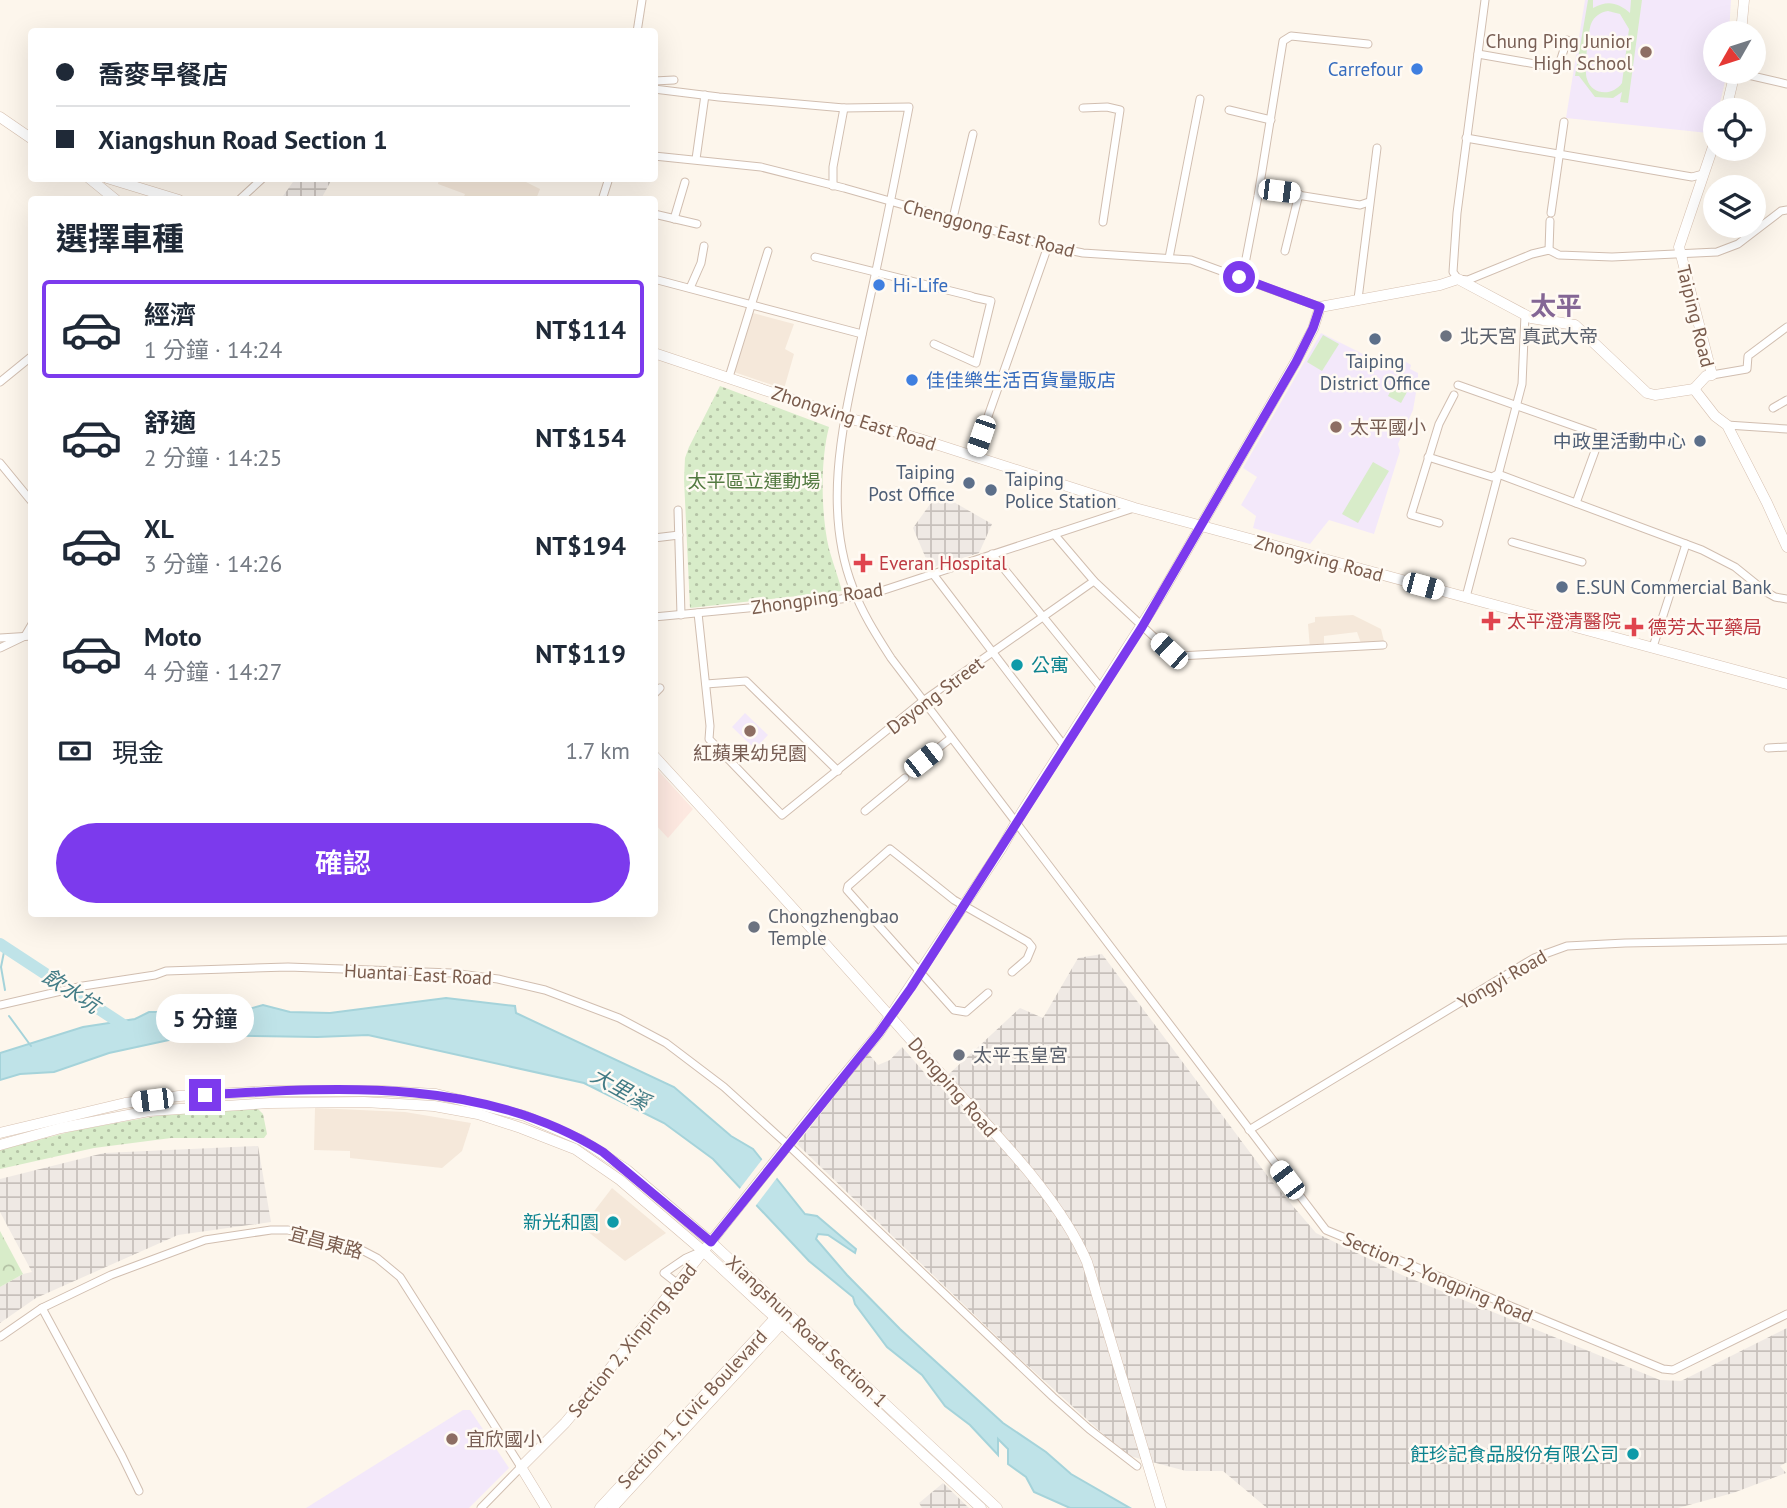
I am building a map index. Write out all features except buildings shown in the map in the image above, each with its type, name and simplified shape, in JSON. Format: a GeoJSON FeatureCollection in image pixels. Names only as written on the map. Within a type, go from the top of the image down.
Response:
{"type":"FeatureCollection","features":[{"type":"Feature","properties":{"kind":"street"},"geometry":{"type":"LineString","coordinates":[[638,28],[642,0]]}},
{"type":"Feature","properties":{"kind":"street"},"geometry":{"type":"LineString","coordinates":[[1485,0],[1466,138],[1453,272],[1458,279],[1525,315],[1575,325],[1647,393],[1655,395],[1694,389]]}},
{"type":"Feature","properties":{"kind":"street"},"geometry":{"type":"LineString","coordinates":[[1742,21],[1744,0]]}},
{"type":"Feature","properties":{"kind":"street"},"geometry":{"type":"LineString","coordinates":[[1239,277],[1244,269],[1271,120],[1280,50],[1284,40],[1291,36],[1368,44]]}},
{"type":"Feature","properties":{"kind":"street"},"geometry":{"type":"LineString","coordinates":[[1478,54],[1558,68],[1567,40]]}},
{"type":"Feature","properties":{"kind":"street"},"geometry":{"type":"LineString","coordinates":[[658,81],[674,80]]}},
{"type":"Feature","properties":{"kind":"street"},"geometry":{"type":"LineString","coordinates":[[1766,80],[1787,85]]}},
{"type":"Feature","properties":{"kind":"street"},"geometry":{"type":"LineString","coordinates":[[659,90],[844,108],[833,186]]}},
{"type":"Feature","properties":{"kind":"street"},"geometry":{"type":"LineString","coordinates":[[696,159],[705,95]]}},
{"type":"Feature","properties":{"kind":"street"},"geometry":{"type":"LineString","coordinates":[[1169,258],[1200,99]]}},
{"type":"Feature","properties":{"kind":"street","name":"Section 2, Yongping Road"},"geometry":{"type":"LineString","coordinates":[[844,108],[909,107],[845,417],[838,465],[837,513],[845,562],[857,597],[879,639],[923,701],[1326,1230],[1663,1369],[1673,1370],[1787,1314]]}},
{"type":"Feature","properties":{"kind":"street"},"geometry":{"type":"LineString","coordinates":[[1083,108],[1107,107],[1120,110],[1103,222]]}},
{"type":"Feature","properties":{"kind":"street"},"geometry":{"type":"LineString","coordinates":[[1229,110],[1271,120]]}},
{"type":"Feature","properties":{"kind":"street"},"geometry":{"type":"LineString","coordinates":[[0,117],[28,136]]}},
{"type":"Feature","properties":{"kind":"street"},"geometry":{"type":"LineString","coordinates":[[1549,250],[1550,217],[1564,122]]}},
{"type":"Feature","properties":{"kind":"street"},"geometry":{"type":"LineString","coordinates":[[953,218],[972,134]]}},
{"type":"Feature","properties":{"kind":"street"},"geometry":{"type":"LineString","coordinates":[[1466,138],[1692,177],[1703,174]]}},
{"type":"Feature","properties":{"kind":"street"},"geometry":{"type":"LineString","coordinates":[[1358,299],[1377,148]]}},
{"type":"Feature","properties":{"kind":"street","name":"Chenggong East Road"},"geometry":{"type":"LineString","coordinates":[[658,156],[761,167],[1048,246],[1083,253],[1191,260],[1320,307]]}},
{"type":"Feature","properties":{"kind":"street","name":"Taiping Road"},"geometry":{"type":"LineString","coordinates":[[1708,161],[1681,237],[1680,252],[1712,375],[1706,376],[1694,389],[1715,416],[1727,425],[1787,547]]}},
{"type":"Feature","properties":{"kind":"street"},"geometry":{"type":"LineString","coordinates":[[94,182],[111,196]]}},
{"type":"Feature","properties":{"kind":"street"},"geometry":{"type":"LineString","coordinates":[[120,182],[166,196]]}},
{"type":"Feature","properties":{"kind":"street"},"geometry":{"type":"LineString","coordinates":[[243,196],[259,182]]}},
{"type":"Feature","properties":{"kind":"street"},"geometry":{"type":"LineString","coordinates":[[674,219],[685,182]]}},
{"type":"Feature","properties":{"kind":"street"},"geometry":{"type":"LineString","coordinates":[[1259,189],[1360,205],[1369,202]]}},
{"type":"Feature","properties":{"kind":"street"},"geometry":{"type":"LineString","coordinates":[[1285,251],[1299,194]]}},
{"type":"Feature","properties":{"kind":"street"},"geometry":{"type":"LineString","coordinates":[[1320,307],[1440,285],[1458,279],[1468,280],[1532,254],[1549,250],[1559,255],[1638,257],[1680,252],[1689,255],[1730,248],[1786,209]]}},
{"type":"Feature","properties":{"kind":"street"},"geometry":{"type":"LineString","coordinates":[[658,215],[697,225]]}},
{"type":"Feature","properties":{"kind":"street"},"geometry":{"type":"LineString","coordinates":[[690,288],[701,263],[704,246]]}},
{"type":"Feature","properties":{"kind":"street"},"geometry":{"type":"LineString","coordinates":[[974,456],[1048,246]]}},
{"type":"Feature","properties":{"kind":"street"},"geometry":{"type":"LineString","coordinates":[[729,377],[768,251]]}},
{"type":"Feature","properties":{"kind":"street"},"geometry":{"type":"LineString","coordinates":[[814,257],[991,301],[976,363],[934,344]]}},
{"type":"Feature","properties":{"kind":"street"},"geometry":{"type":"LineString","coordinates":[[658,280],[862,334]]}},
{"type":"Feature","properties":{"kind":"street","name":"Section 2, Xinping Road"},"geometry":{"type":"LineString","coordinates":[[521,1467],[565,1423],[879,1033],[964,906],[1142,627],[1296,362],[1320,307]]}},
{"type":"Feature","properties":{"kind":"street"},"geometry":{"type":"LineString","coordinates":[[1466,597],[1523,372],[1525,315]]}},
{"type":"Feature","properties":{"kind":"street"},"geometry":{"type":"LineString","coordinates":[[1712,375],[1747,369],[1748,356],[1787,327]]}},
{"type":"Feature","properties":{"kind":"street","name":"Zhongxing East Road"},"geometry":{"type":"LineString","coordinates":[[658,354],[845,417],[1135,508]]}},
{"type":"Feature","properties":{"kind":"street"},"geometry":{"type":"LineString","coordinates":[[0,382],[28,359]]}},
{"type":"Feature","properties":{"kind":"street"},"geometry":{"type":"LineString","coordinates":[[1458,385],[1588,429],[1599,440],[1576,503]]}},
{"type":"Feature","properties":{"kind":"street"},"geometry":{"type":"LineString","coordinates":[[1439,523],[1411,515],[1439,424],[1454,395]]}},
{"type":"Feature","properties":{"kind":"street"},"geometry":{"type":"LineString","coordinates":[[1773,408],[1787,400]]}},
{"type":"Feature","properties":{"kind":"street"},"geometry":{"type":"LineString","coordinates":[[1727,425],[1787,429]]}},
{"type":"Feature","properties":{"kind":"street"},"geometry":{"type":"LineString","coordinates":[[1428,457],[1492,477],[1498,474],[1686,544],[1735,567],[1775,597],[1787,599]]}},
{"type":"Feature","properties":{"kind":"street"},"geometry":{"type":"LineString","coordinates":[[0,463],[28,497]]}},
{"type":"Feature","properties":{"kind":"street","name":"Zhongping Road"},"geometry":{"type":"LineString","coordinates":[[658,617],[875,593],[1135,508]]}},
{"type":"Feature","properties":{"kind":"street","name":"Zhongxing Road"},"geometry":{"type":"LineString","coordinates":[[1135,508],[1787,684]]}},
{"type":"Feature","properties":{"kind":"street"},"geometry":{"type":"LineString","coordinates":[[678,510],[681,615]]}},
{"type":"Feature","properties":{"kind":"street"},"geometry":{"type":"LineString","coordinates":[[1054,534],[1094,581],[1169,651],[1179,656],[1383,645]]}},
{"type":"Feature","properties":{"kind":"street"},"geometry":{"type":"LineString","coordinates":[[658,538],[679,536]]}},
{"type":"Feature","properties":{"kind":"street"},"geometry":{"type":"LineString","coordinates":[[1513,542],[1582,562]]}},
{"type":"Feature","properties":{"kind":"street"},"geometry":{"type":"LineString","coordinates":[[1653,647],[1686,544]]}},
{"type":"Feature","properties":{"kind":"street"},"geometry":{"type":"LineString","coordinates":[[992,554],[1102,689]]}},
{"type":"Feature","properties":{"kind":"street"},"geometry":{"type":"LineString","coordinates":[[933,574],[1065,747]]}},
{"type":"Feature","properties":{"kind":"street","name":"Dayong Street"},"geometry":{"type":"LineString","coordinates":[[706,684],[709,739],[782,815],[923,701],[1094,581]]}},
{"type":"Feature","properties":{"kind":"street"},"geometry":{"type":"LineString","coordinates":[[698,613],[706,684],[746,681],[838,771]]}},
{"type":"Feature","properties":{"kind":"street"},"geometry":{"type":"LineString","coordinates":[[0,638],[28,636]]}},
{"type":"Feature","properties":{"kind":"street"},"geometry":{"type":"LineString","coordinates":[[0,649],[28,636]]}},
{"type":"Feature","properties":{"kind":"street"},"geometry":{"type":"LineString","coordinates":[[923,760],[951,738]]}},
{"type":"Feature","properties":{"kind":"street"},"geometry":{"type":"LineString","coordinates":[[1768,748],[1787,747]]}},
{"type":"Feature","properties":{"kind":"street","name":"Dongping Road"},"geometry":{"type":"LineString","coordinates":[[658,760],[1029,1174],[1080,1245],[1161,1508]]}},
{"type":"Feature","properties":{"kind":"street"},"geometry":{"type":"LineString","coordinates":[[865,811],[905,778]]}},
{"type":"Feature","properties":{"kind":"street"},"geometry":{"type":"LineString","coordinates":[[988,993],[966,1012],[954,1010],[847,890],[848,886],[890,849],[964,906],[1023,939],[1032,947],[1027,959],[1012,972]]}},
{"type":"Feature","properties":{"kind":"street","name":"Yongyi Road"},"geometry":{"type":"LineString","coordinates":[[1249,1130],[1534,958],[1560,947],[1787,940]]}},
{"type":"Feature","properties":{"kind":"street","name":"Huantai East Road"},"geometry":{"type":"LineString","coordinates":[[0,1005],[60,990],[166,971],[223,968],[410,970],[498,978],[571,998],[649,1033],[701,1069],[788,1145],[1089,1429],[1138,1466]]}},
{"type":"Feature","properties":{"kind":"street","name":"Xiangshun Road Section 1"},"geometry":{"type":"LineString","coordinates":[[0,1133],[125,1103],[179,1096],[328,1090],[436,1094],[513,1112],[583,1140],[626,1170],[711,1242],[997,1508]]}},
{"type":"Feature","properties":{"kind":"street","name":"Xiangshun Road Section 1"},"geometry":{"type":"LineString","coordinates":[[0,1144],[127,1114],[198,1106],[365,1102],[434,1106],[495,1119],[557,1142],[587,1156],[620,1180],[703,1251],[981,1508]]}},
{"type":"Feature","properties":{"kind":"street","name":"宜昌東路"},"geometry":{"type":"LineString","coordinates":[[0,1337],[43,1308],[111,1275],[205,1240],[288,1230],[356,1247],[377,1258],[400,1277],[521,1467]]}},
{"type":"Feature","properties":{"kind":"street"},"geometry":{"type":"LineString","coordinates":[[678,1284],[664,1273],[686,1258],[703,1251]]}},
{"type":"Feature","properties":{"kind":"street"},"geometry":{"type":"LineString","coordinates":[[43,1308],[139,1491]]}},
{"type":"Feature","properties":{"kind":"street","name":"Section 1, Civic Boulevard"},"geometry":{"type":"LineString","coordinates":[[600,1508],[787,1312]]}},
{"type":"Feature","properties":{"kind":"street","name":"Section 1, Civic Boulevard"},"geometry":{"type":"LineString","coordinates":[[612,1508],[778,1321]]}},
{"type":"Feature","properties":{"kind":"street"},"geometry":{"type":"LineString","coordinates":[[481,1508],[521,1467],[545,1508]]}},
{"type":"Feature","properties":{"kind":"shaded area","name":"Chung Ping Junior High School"},"geometry":{"type":"Polygon","coordinates":[[[1585,0],[1731,0],[1730,21],[1703,21],[1703,84],[1724,84],[1721,98],[1703,98],[1703,132],[1566,118],[1585,0]]]}},
{"type":"Feature","properties":{"kind":"shaded area"},"geometry":{"type":"Polygon","coordinates":[[[293,182],[330,182],[323,196],[283,196],[293,182]]]}},
{"type":"Feature","properties":{"kind":"shaded area"},"geometry":{"type":"Polygon","coordinates":[[[526,182],[540,189],[537,196],[464,196],[465,194],[438,184],[526,182]]]}},
{"type":"Feature","properties":{"kind":"shaded area"},"geometry":{"type":"Polygon","coordinates":[[[753,313],[794,324],[785,349],[794,354],[784,389],[734,372],[753,313]]]}},
{"type":"Feature","properties":{"kind":"shaded area","name":"太平國小"},"geometry":{"type":"Polygon","coordinates":[[[1321,333],[1389,367],[1398,357],[1418,373],[1418,381],[1413,410],[1398,444],[1400,451],[1374,534],[1329,520],[1310,544],[1253,528],[1256,516],[1241,505],[1257,477],[1243,468],[1321,333]]]}},
{"type":"Feature","properties":{"kind":"shaded area"},"geometry":{"type":"Polygon","coordinates":[[[938,493],[992,524],[979,553],[930,568],[913,528],[938,493]]]}},
{"type":"Feature","properties":{"kind":"shaded area"},"geometry":{"type":"Polygon","coordinates":[[[1353,615],[1381,629],[1384,641],[1361,643],[1357,632],[1324,636],[1324,645],[1310,649],[1308,624],[1315,622],[1315,617],[1353,615]]]}},
{"type":"Feature","properties":{"kind":"shaded area","name":"紅蘋果幼兒園"},"geometry":{"type":"Polygon","coordinates":[[[745,713],[768,735],[755,749],[732,727],[745,713]]]}},
{"type":"Feature","properties":{"kind":"shaded area"},"geometry":{"type":"Polygon","coordinates":[[[658,770],[693,809],[668,838],[658,827],[658,770]]]}},
{"type":"Feature","properties":{"kind":"shaded area"},"geometry":{"type":"Polygon","coordinates":[[[1102,954],[1269,1178],[1316,1233],[1402,1275],[1660,1380],[1681,1381],[1787,1328],[1787,1462],[1780,1466],[1786,1473],[1733,1493],[1678,1508],[1267,1508],[1223,1471],[1186,1471],[1126,1455],[1016,1355],[797,1144],[868,1053],[878,1065],[890,1060],[902,1047],[936,1086],[1020,1008],[1043,1018],[1078,958],[1102,954]]]}},
{"type":"Feature","properties":{"kind":"shaded area"},"geometry":{"type":"Polygon","coordinates":[[[315,1108],[405,1112],[471,1123],[462,1151],[442,1168],[350,1158],[350,1151],[314,1150],[315,1108]]]}},
{"type":"Feature","properties":{"kind":"shaded area"},"geometry":{"type":"Polygon","coordinates":[[[258,1146],[271,1222],[178,1235],[36,1298],[0,1323],[0,1287],[32,1272],[0,1212],[0,1179],[104,1153],[258,1146]]]}},
{"type":"Feature","properties":{"kind":"shaded area"},"geometry":{"type":"Polygon","coordinates":[[[612,1188],[666,1233],[625,1261],[582,1227],[612,1188]]]}},
{"type":"Feature","properties":{"kind":"shaded area","name":"宜欣國小"},"geometry":{"type":"Polygon","coordinates":[[[463,1410],[470,1410],[509,1468],[469,1508],[306,1508],[463,1410]]]}},
{"type":"Feature","properties":{"kind":"shaded area"},"geometry":{"type":"Polygon","coordinates":[[[943,1483],[969,1508],[922,1508],[919,1503],[943,1483]]]}},
{"type":"Feature","properties":{"kind":"green space"},"geometry":{"type":"Polygon","coordinates":[[[1588,0],[1593,0],[1593,8],[1612,3],[1630,13],[1631,0],[1642,0],[1628,103],[1620,102],[1622,92],[1613,98],[1595,97],[1579,76],[1575,76],[1588,0]],[[1603,12],[1591,24],[1586,75],[1593,89],[1598,91],[1608,92],[1622,83],[1629,29],[1620,14],[1603,12]]]}},
{"type":"Feature","properties":{"kind":"green space"},"geometry":{"type":"Polygon","coordinates":[[[1323,335],[1339,344],[1322,371],[1307,362],[1323,335]]]}},
{"type":"Feature","properties":{"kind":"green space"},"geometry":{"type":"Polygon","coordinates":[[[1399,374],[1413,381],[1401,403],[1388,396],[1399,374]]]}},
{"type":"Feature","properties":{"kind":"green space","name":"太平區立運動場"},"geometry":{"type":"Polygon","coordinates":[[[720,386],[829,427],[823,472],[824,520],[829,549],[842,591],[690,608],[685,458],[720,386]]]}},
{"type":"Feature","properties":{"kind":"green space"},"geometry":{"type":"Polygon","coordinates":[[[1373,462],[1389,471],[1358,523],[1342,514],[1373,462]]]}},
{"type":"Feature","properties":{"kind":"green space"},"geometry":{"type":"Polygon","coordinates":[[[258,1109],[263,1114],[267,1134],[264,1138],[171,1138],[94,1148],[0,1169],[0,1150],[77,1130],[168,1114],[258,1109]]]}},
{"type":"Feature","properties":{"kind":"green space"},"geometry":{"type":"Polygon","coordinates":[[[0,1231],[23,1274],[0,1287],[0,1231]]]}},
{"type":"Feature","properties":{"kind":"water","name":"大里溪"},"geometry":{"type":"Polygon","coordinates":[[[446,998],[515,1006],[516,1013],[674,1087],[731,1136],[753,1149],[805,1214],[817,1216],[856,1249],[855,1253],[828,1235],[818,1234],[816,1239],[900,1329],[1003,1423],[1046,1452],[1071,1474],[1130,1508],[1070,1508],[1034,1492],[1026,1477],[1008,1464],[1008,1449],[998,1439],[998,1455],[970,1425],[945,1406],[922,1375],[887,1347],[855,1304],[853,1297],[809,1261],[713,1159],[664,1123],[584,1083],[368,1035],[192,1035],[109,1053],[54,1072],[20,1074],[0,1080],[0,1053],[83,1027],[135,1019],[149,1012],[168,1012],[184,1018],[234,1013],[263,1005],[290,1012],[330,1013],[446,998]]]}},
{"type":"Feature","properties":{"kind":"pier"},"geometry":{"type":"Polygon","coordinates":[[[764,1157],[779,1175],[754,1208],[738,1191],[764,1157]]]}},
{"type":"Feature","properties":{"kind":"waterway","name":"飲水坑"},"geometry":{"type":"LineString","coordinates":[[0,944],[131,1030]]}},
{"type":"Feature","properties":{"kind":"waterway"},"geometry":{"type":"LineString","coordinates":[[5,947],[1,967],[5,990]]}},
{"type":"Feature","properties":{"kind":"waterway"},"geometry":{"type":"LineString","coordinates":[[9,1016],[31,1046]]}},
{"type":"Feature","properties":{"kind":"place","name":"Chung Ping Junior High School"},"geometry":{"type":"Point","coordinates":[1646,52]}},
{"type":"Feature","properties":{"kind":"place","name":"Carrefour"},"geometry":{"type":"Point","coordinates":[1417,69]}},
{"type":"Feature","properties":{"kind":"place","name":"Hi-Life"},"geometry":{"type":"Point","coordinates":[879,285]}},
{"type":"Feature","properties":{"kind":"place","name":"北天宮 真武大帝"},"geometry":{"type":"Point","coordinates":[1446,336]}},
{"type":"Feature","properties":{"kind":"place","name":"Taiping District Office"},"geometry":{"type":"Point","coordinates":[1375,339]}},
{"type":"Feature","properties":{"kind":"place","name":"佳佳樂生活百貨量販店"},"geometry":{"type":"Point","coordinates":[912,380]}},
{"type":"Feature","properties":{"kind":"place","name":"太平國小"},"geometry":{"type":"Point","coordinates":[1336,427]}},
{"type":"Feature","properties":{"kind":"place","name":"中政里活動中心"},"geometry":{"type":"Point","coordinates":[1700,441]}},
{"type":"Feature","properties":{"kind":"place","name":"Taiping Post Office"},"geometry":{"type":"Point","coordinates":[969,483]}},
{"type":"Feature","properties":{"kind":"place","name":"Taiping Police Station"},"geometry":{"type":"Point","coordinates":[991,490]}},
{"type":"Feature","properties":{"kind":"place","name":"Everan Hospital"},"geometry":{"type":"Point","coordinates":[863,563]}},
{"type":"Feature","properties":{"kind":"place","name":"E.SUN Commercial Bank"},"geometry":{"type":"Point","coordinates":[1562,587]}},
{"type":"Feature","properties":{"kind":"place","name":"太平澄清醫院"},"geometry":{"type":"Point","coordinates":[1491,621]}},
{"type":"Feature","properties":{"kind":"place","name":"德芳太平藥局"},"geometry":{"type":"Point","coordinates":[1634,627]}},
{"type":"Feature","properties":{"kind":"place","name":"公寓"},"geometry":{"type":"Point","coordinates":[1017,665]}},
{"type":"Feature","properties":{"kind":"place","name":"紅蘋果幼兒園"},"geometry":{"type":"Point","coordinates":[750,731]}},
{"type":"Feature","properties":{"kind":"place","name":"Chongzhengbao Temple"},"geometry":{"type":"Point","coordinates":[754,927]}},
{"type":"Feature","properties":{"kind":"place","name":"太平玉皇宮"},"geometry":{"type":"Point","coordinates":[959,1055]}},
{"type":"Feature","properties":{"kind":"place","name":"新光和園"},"geometry":{"type":"Point","coordinates":[613,1222]}},
{"type":"Feature","properties":{"kind":"place","name":"宜欣國小"},"geometry":{"type":"Point","coordinates":[452,1439]}},
{"type":"Feature","properties":{"kind":"place","name":"飪珍記食品股份有限公司"},"geometry":{"type":"Point","coordinates":[1633,1454]}},
{"type":"Feature","properties":{"kind":"district","name":"太平"},"geometry":{"type":"Point","coordinates":[1556,306]}},
{"type":"Feature","properties":{"kind":"route"},"geometry":{"type":"LineString","coordinates":[[205,1095],[269,1091],[400,1091],[436,1094],[502,1109],[583,1140],[603,1152],[711,1242],[879,1033],[911,988],[1142,627],[1296,362],[1320,307],[1239,277]]}}]}
